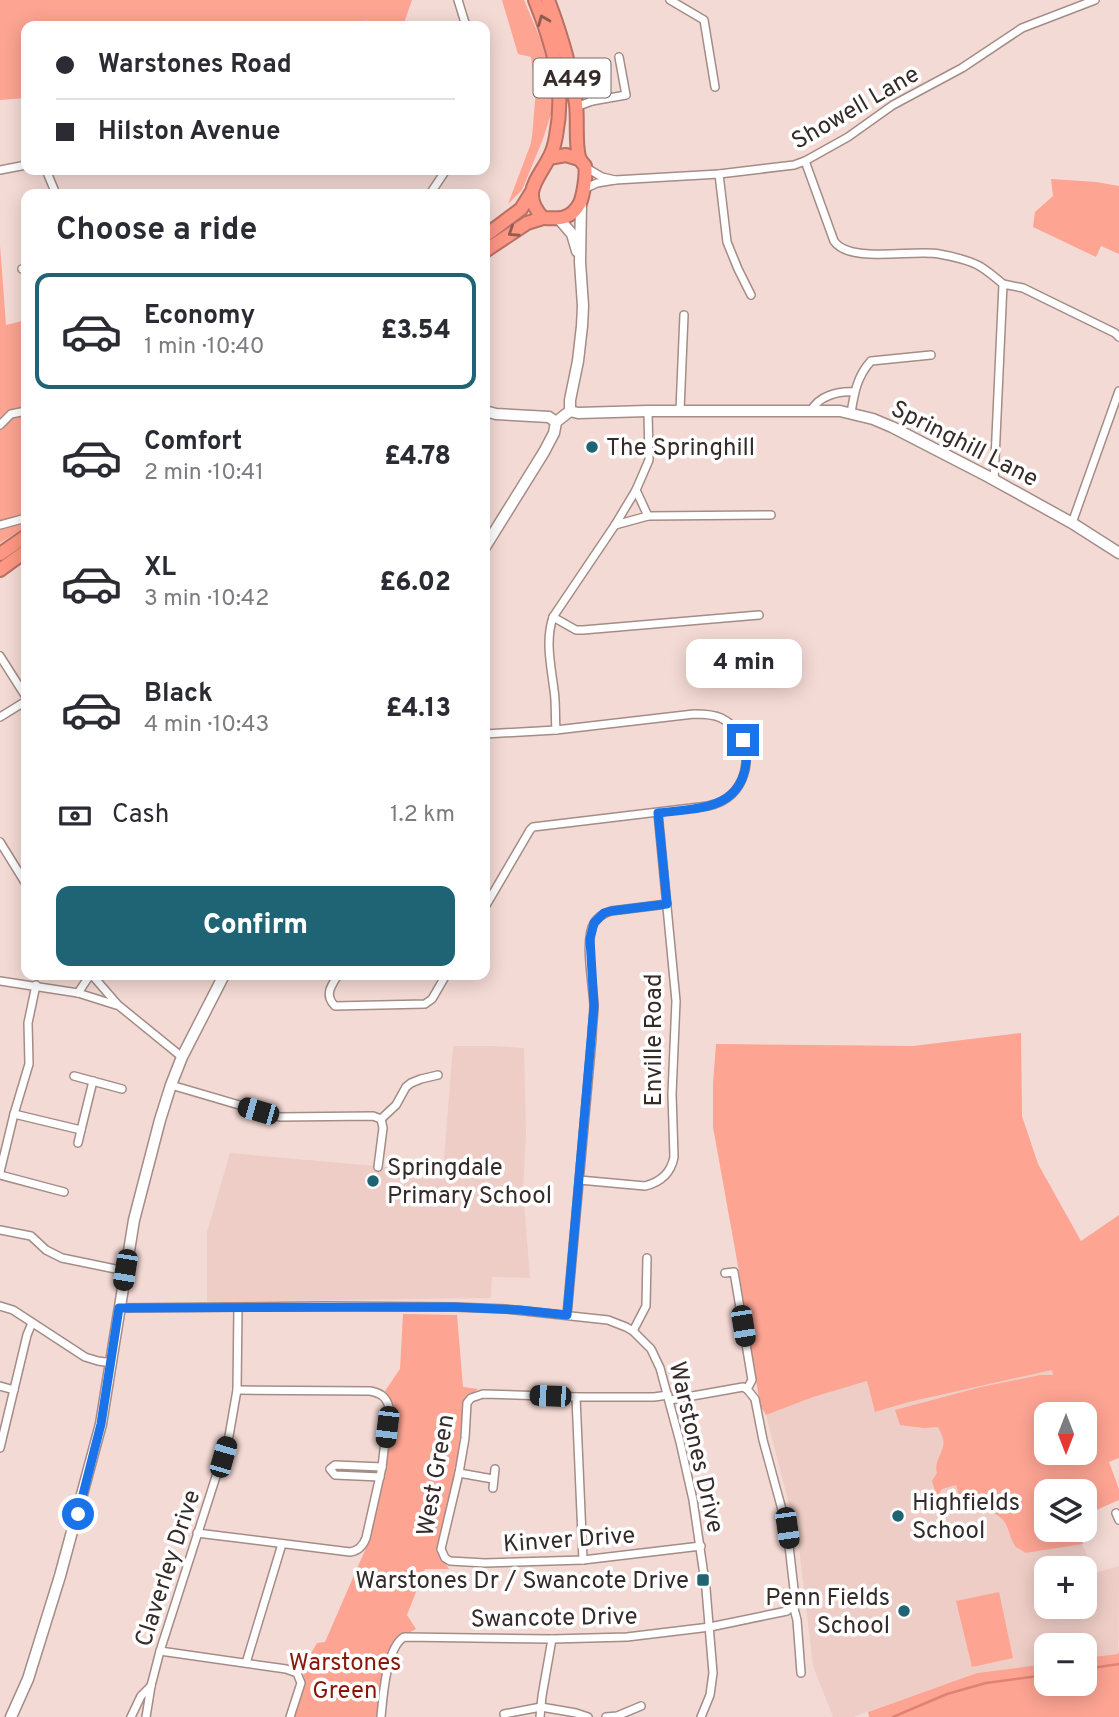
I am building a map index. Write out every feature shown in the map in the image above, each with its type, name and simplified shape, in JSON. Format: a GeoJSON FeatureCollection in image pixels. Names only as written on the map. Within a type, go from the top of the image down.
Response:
{"type":"FeatureCollection","features":[{"type":"Feature","properties":{"kind":"highway","name":"A449"},"geometry":{"type":"LineString","coordinates":[[535,0],[554,53],[560,89],[556,137],[549,158]]}},
{"type":"Feature","properties":{"kind":"highway","name":"A449"},"geometry":{"type":"LineString","coordinates":[[548,0],[570,65],[582,163]]}},
{"type":"Feature","properties":{"kind":"highway"},"geometry":{"type":"LineString","coordinates":[[490,232],[521,209],[549,158],[566,155],[582,163],[582,195],[573,212],[559,219],[543,218],[527,223],[490,248]]}},
{"type":"Feature","properties":{"kind":"highway"},"geometry":{"type":"LineString","coordinates":[[531,193],[532,204],[543,218]]}},
{"type":"Feature","properties":{"kind":"highway"},"geometry":{"type":"LineString","coordinates":[[0,554],[21,539]]}},
{"type":"Feature","properties":{"kind":"highway"},"geometry":{"type":"LineString","coordinates":[[0,570],[21,555]]}},
{"type":"Feature","properties":{"kind":"street"},"geometry":{"type":"LineString","coordinates":[[458,0],[464,21]]}},
{"type":"Feature","properties":{"kind":"street"},"geometry":{"type":"LineString","coordinates":[[670,0],[704,20],[715,87]]}},
{"type":"Feature","properties":{"kind":"street","name":"Showell Lane"},"geometry":{"type":"LineString","coordinates":[[582,195],[597,183],[615,180],[719,174],[794,165],[848,137],[893,105],[962,68],[1022,28],[1095,0]]}},
{"type":"Feature","properties":{"kind":"street"},"geometry":{"type":"LineString","coordinates":[[576,107],[592,101],[626,95],[619,57]]}},
{"type":"Feature","properties":{"kind":"street"},"geometry":{"type":"LineString","coordinates":[[570,65],[581,64],[586,69],[592,101]]}},
{"type":"Feature","properties":{"kind":"street"},"geometry":{"type":"LineString","coordinates":[[804,161],[837,246],[871,253],[940,254],[979,265],[1003,284],[1023,288],[1119,337]]}},
{"type":"Feature","properties":{"kind":"street","name":"Showell Lane"},"geometry":{"type":"LineString","coordinates":[[582,163],[602,177],[615,180]]}},
{"type":"Feature","properties":{"kind":"street"},"geometry":{"type":"LineString","coordinates":[[0,170],[21,166]]}},
{"type":"Feature","properties":{"kind":"street"},"geometry":{"type":"LineString","coordinates":[[719,174],[727,242],[750,293],[740,294]]}},
{"type":"Feature","properties":{"kind":"street"},"geometry":{"type":"LineString","coordinates":[[490,539],[544,452],[554,433],[555,422],[570,411],[569,400],[582,327],[582,195]]}},
{"type":"Feature","properties":{"kind":"street"},"geometry":{"type":"LineString","coordinates":[[559,219],[572,234],[580,262]]}},
{"type":"Feature","properties":{"kind":"street"},"geometry":{"type":"LineString","coordinates":[[994,481],[1003,284]]}},
{"type":"Feature","properties":{"kind":"street"},"geometry":{"type":"LineString","coordinates":[[680,410],[684,315]]}},
{"type":"Feature","properties":{"kind":"street"},"geometry":{"type":"LineString","coordinates":[[851,413],[854,392],[862,372],[871,361],[931,355]]}},
{"type":"Feature","properties":{"kind":"street"},"geometry":{"type":"LineString","coordinates":[[1072,523],[1119,391]]}},
{"type":"Feature","properties":{"kind":"street"},"geometry":{"type":"LineString","coordinates":[[811,411],[816,402],[827,397],[854,392]]}},
{"type":"Feature","properties":{"kind":"street","name":"Springhill Lane"},"geometry":{"type":"LineString","coordinates":[[570,411],[851,413],[892,427],[1072,523],[1119,553]]}},
{"type":"Feature","properties":{"kind":"street"},"geometry":{"type":"LineString","coordinates":[[555,730],[555,695],[548,641],[553,617],[615,526],[636,489],[649,460],[648,411]]}},
{"type":"Feature","properties":{"kind":"street"},"geometry":{"type":"LineString","coordinates":[[0,425],[11,414],[21,412]]}},
{"type":"Feature","properties":{"kind":"street"},"geometry":{"type":"LineString","coordinates":[[490,412],[549,417],[555,422]]}},
{"type":"Feature","properties":{"kind":"street"},"geometry":{"type":"LineString","coordinates":[[636,489],[648,516]]}},
{"type":"Feature","properties":{"kind":"street"},"geometry":{"type":"LineString","coordinates":[[615,526],[648,516],[771,515]]}},
{"type":"Feature","properties":{"kind":"street"},"geometry":{"type":"LineString","coordinates":[[0,525],[21,520]]}},
{"type":"Feature","properties":{"kind":"street"},"geometry":{"type":"LineString","coordinates":[[553,617],[583,630],[759,615]]}},
{"type":"Feature","properties":{"kind":"street"},"geometry":{"type":"LineString","coordinates":[[0,656],[21,691]]}},
{"type":"Feature","properties":{"kind":"street"},"geometry":{"type":"LineString","coordinates":[[0,717],[21,702]]}},
{"type":"Feature","properties":{"kind":"street"},"geometry":{"type":"LineString","coordinates":[[490,734],[555,730],[694,714],[720,718],[738,732],[743,740],[747,760],[743,777],[734,792],[719,803],[658,813],[537,825],[530,830],[490,898]]}},
{"type":"Feature","properties":{"kind":"street","name":"Enville Road"},"geometry":{"type":"LineString","coordinates":[[579,1180],[645,1186],[654,1184],[663,1178],[674,1157],[672,1094],[677,1001],[658,813]]}},
{"type":"Feature","properties":{"kind":"street"},"geometry":{"type":"LineString","coordinates":[[0,842],[21,876]]}},
{"type":"Feature","properties":{"kind":"street"},"geometry":{"type":"LineString","coordinates":[[567,1315],[594,1006],[590,949],[592,930],[594,923],[604,913],[667,904]]}},
{"type":"Feature","properties":{"kind":"street"},"geometry":{"type":"LineString","coordinates":[[78,993],[87,980]]}},
{"type":"Feature","properties":{"kind":"street"},"geometry":{"type":"LineString","coordinates":[[96,980],[118,1005],[182,1057]]}},
{"type":"Feature","properties":{"kind":"street"},"geometry":{"type":"LineString","coordinates":[[11,1717],[28,1679],[60,1576],[101,1424],[125,1270],[139,1198],[160,1120],[182,1057],[221,980]]}},
{"type":"Feature","properties":{"kind":"street"},"geometry":{"type":"LineString","coordinates":[[335,980],[328,995],[335,1006],[425,1004],[432,999],[443,980]]}},
{"type":"Feature","properties":{"kind":"street"},"geometry":{"type":"LineString","coordinates":[[0,981],[78,993],[118,1005]]}},
{"type":"Feature","properties":{"kind":"street"},"geometry":{"type":"LineString","coordinates":[[36,985],[28,1023],[29,1064],[0,1174],[64,1192]]}},
{"type":"Feature","properties":{"kind":"street"},"geometry":{"type":"LineString","coordinates":[[382,1119],[396,1105],[406,1087],[421,1079],[438,1075]]}},
{"type":"Feature","properties":{"kind":"street"},"geometry":{"type":"LineString","coordinates":[[74,1076],[122,1089]]}},
{"type":"Feature","properties":{"kind":"street"},"geometry":{"type":"LineString","coordinates":[[421,1079],[424,1088]]}},
{"type":"Feature","properties":{"kind":"street"},"geometry":{"type":"LineString","coordinates":[[78,1143],[93,1082]]}},
{"type":"Feature","properties":{"kind":"street"},"geometry":{"type":"LineString","coordinates":[[171,1085],[280,1117],[373,1116],[382,1119]]}},
{"type":"Feature","properties":{"kind":"street"},"geometry":{"type":"LineString","coordinates":[[14,1114],[81,1130]]}},
{"type":"Feature","properties":{"kind":"street"},"geometry":{"type":"LineString","coordinates":[[378,1167],[382,1119]]}},
{"type":"Feature","properties":{"kind":"street"},"geometry":{"type":"LineString","coordinates":[[0,1230],[31,1236],[46,1250],[62,1258],[125,1270]]}},
{"type":"Feature","properties":{"kind":"street"},"geometry":{"type":"LineString","coordinates":[[633,1331],[646,1306],[648,1258]]}},
{"type":"Feature","properties":{"kind":"street"},"geometry":{"type":"LineString","coordinates":[[725,1273],[734,1272],[751,1380],[747,1389]]}},
{"type":"Feature","properties":{"kind":"street"},"geometry":{"type":"LineString","coordinates":[[0,1306],[13,1310],[85,1357],[112,1363]]}},
{"type":"Feature","properties":{"kind":"street","name":"Claverley Drive"},"geometry":{"type":"LineString","coordinates":[[146,1717],[160,1651],[229,1439],[237,1390],[238,1307]]}},
{"type":"Feature","properties":{"kind":"street","name":"Warstones Drive"},"geometry":{"type":"LineString","coordinates":[[119,1308],[454,1307],[520,1310],[608,1320],[633,1331],[643,1339],[656,1357],[669,1398],[688,1473],[701,1546],[710,1627],[712,1686],[701,1717]]}},
{"type":"Feature","properties":{"kind":"street"},"geometry":{"type":"LineString","coordinates":[[0,1448],[32,1323]]}},
{"type":"Feature","properties":{"kind":"street"},"geometry":{"type":"LineString","coordinates":[[0,1386],[14,1390]]}},
{"type":"Feature","properties":{"kind":"street"},"geometry":{"type":"LineString","coordinates":[[583,1560],[576,1397],[669,1398],[743,1387],[747,1389],[755,1399],[763,1440],[787,1528],[802,1673]]}},
{"type":"Feature","properties":{"kind":"street"},"geometry":{"type":"LineString","coordinates":[[197,1533],[349,1552],[358,1549],[366,1538],[382,1467],[390,1407],[388,1401],[378,1392],[370,1391],[237,1390]]}},
{"type":"Feature","properties":{"kind":"street","name":"West Green"},"geometry":{"type":"LineString","coordinates":[[442,1553],[441,1543],[465,1437],[467,1403],[471,1398],[483,1394],[576,1397]]}},
{"type":"Feature","properties":{"kind":"street"},"geometry":{"type":"LineString","coordinates":[[380,1477],[335,1475],[330,1469],[335,1465],[382,1467]]}},
{"type":"Feature","properties":{"kind":"street"},"geometry":{"type":"LineString","coordinates":[[493,1488],[495,1469]]}},
{"type":"Feature","properties":{"kind":"street"},"geometry":{"type":"LineString","coordinates":[[459,1473],[493,1479]]}},
{"type":"Feature","properties":{"kind":"street"},"geometry":{"type":"LineString","coordinates":[[246,1663],[282,1544]]}},
{"type":"Feature","properties":{"kind":"street","name":"Kinver Drive"},"geometry":{"type":"LineString","coordinates":[[442,1553],[450,1561],[463,1563],[583,1560],[701,1546]]}},
{"type":"Feature","properties":{"kind":"street","name":"Swancote Drive"},"geometry":{"type":"LineString","coordinates":[[381,1717],[387,1675],[395,1646],[404,1637],[627,1637],[710,1627],[787,1611],[793,1605]]}},
{"type":"Feature","properties":{"kind":"street"},"geometry":{"type":"LineString","coordinates":[[540,1717],[552,1639]]}},
{"type":"Feature","properties":{"kind":"street"},"geometry":{"type":"LineString","coordinates":[[160,1651],[286,1669],[297,1673],[300,1683],[290,1717]]}},
{"type":"Feature","properties":{"kind":"street"},"geometry":{"type":"LineString","coordinates":[[131,1717],[141,1696],[151,1686]]}},
{"type":"Feature","properties":{"kind":"street"},"geometry":{"type":"LineString","coordinates":[[606,1717],[617,1716],[641,1706]]}},
{"type":"Feature","properties":{"kind":"street"},"geometry":{"type":"LineString","coordinates":[[504,1713],[541,1707],[588,1717]]}},
{"type":"Feature","properties":{"kind":"shaded area","name":"Springdale Primary School"},"geometry":{"type":"Polygon","coordinates":[[[453,1046],[524,1048],[526,1135],[523,1190],[530,1278],[492,1277],[491,1298],[207,1302],[207,1232],[230,1153],[443,1172],[453,1046]]]}},
{"type":"Feature","properties":{"kind":"shaded area"},"geometry":{"type":"Polygon","coordinates":[[[1068,1366],[1081,1402],[1034,1402],[1034,1465],[1097,1465],[1097,1447],[1103,1464],[1093,1479],[1034,1479],[1034,1542],[1081,1542],[1088,1556],[1034,1556],[1034,1619],[1097,1619],[1097,1573],[1119,1566],[1118,1654],[1097,1657],[1097,1633],[1034,1633],[1034,1666],[977,1673],[853,1717],[833,1717],[813,1666],[798,1539],[766,1415],[812,1397],[867,1381],[876,1412],[1068,1366]]]}},
{"type":"Feature","properties":{"kind":"green space"},"geometry":{"type":"Polygon","coordinates":[[[0,0],[412,0],[405,21],[21,21],[21,98],[0,100],[0,0]]]}},
{"type":"Feature","properties":{"kind":"green space"},"geometry":{"type":"Polygon","coordinates":[[[502,0],[524,0],[550,68],[554,105],[522,190],[508,204],[530,146],[536,90],[531,57],[518,54],[502,0]]]}},
{"type":"Feature","properties":{"kind":"green space"},"geometry":{"type":"Polygon","coordinates":[[[1051,179],[1119,186],[1119,254],[1101,246],[1096,257],[1033,227],[1035,212],[1053,196],[1051,179]]]}},
{"type":"Feature","properties":{"kind":"green space"},"geometry":{"type":"Polygon","coordinates":[[[0,245],[6,325],[21,321],[21,530],[0,543],[0,245]]]}},
{"type":"Feature","properties":{"kind":"green space"},"geometry":{"type":"Polygon","coordinates":[[[1021,1033],[1022,1116],[1038,1164],[1081,1241],[1119,1215],[1119,1458],[1109,1462],[1119,1489],[1119,1500],[1097,1510],[1097,1479],[1034,1479],[1034,1542],[1083,1544],[1025,1553],[1016,1547],[1004,1521],[995,1514],[982,1509],[948,1505],[956,1502],[956,1485],[942,1489],[940,1498],[932,1481],[937,1473],[936,1468],[943,1448],[943,1438],[938,1427],[900,1425],[895,1410],[981,1387],[1040,1375],[1053,1375],[1052,1370],[875,1412],[867,1381],[766,1415],[760,1405],[713,1127],[716,1044],[913,1046],[1021,1033]]]}},
{"type":"Feature","properties":{"kind":"green space","name":"Warstones Green"},"geometry":{"type":"Polygon","coordinates":[[[403,1314],[457,1315],[463,1387],[478,1389],[464,1401],[456,1471],[436,1550],[449,1569],[425,1569],[407,1615],[416,1629],[396,1640],[387,1662],[380,1717],[293,1717],[305,1681],[302,1669],[317,1643],[325,1642],[369,1541],[385,1475],[394,1404],[385,1391],[400,1369],[403,1314]]]}},
{"type":"Feature","properties":{"kind":"green space"},"geometry":{"type":"Polygon","coordinates":[[[999,1592],[1013,1658],[972,1667],[956,1601],[999,1592]]]}},
{"type":"Feature","properties":{"kind":"green space"},"geometry":{"type":"Polygon","coordinates":[[[1119,1650],[1119,1717],[869,1717],[868,1712],[977,1673],[1034,1666],[1034,1696],[1097,1696],[1097,1657],[1118,1654],[1119,1650]]]}},
{"type":"Feature","properties":{"kind":"waterway"},"geometry":{"type":"LineString","coordinates":[[1097,1667],[1119,1664]]}},
{"type":"Feature","properties":{"kind":"waterway"},"geometry":{"type":"LineString","coordinates":[[893,1717],[947,1694],[986,1683],[1034,1677]]}},
{"type":"Feature","properties":{"kind":"place","name":"The Springhill"},"geometry":{"type":"Point","coordinates":[592,447]}},
{"type":"Feature","properties":{"kind":"place","name":"Springdale Primary School"},"geometry":{"type":"Point","coordinates":[373,1181]}},
{"type":"Feature","properties":{"kind":"place","name":"Highfields School"},"geometry":{"type":"Point","coordinates":[898,1516]}},
{"type":"Feature","properties":{"kind":"place","name":"Warstones Dr / Swancote Drive"},"geometry":{"type":"Point","coordinates":[703,1580]}},
{"type":"Feature","properties":{"kind":"place","name":"Penn Fields School"},"geometry":{"type":"Point","coordinates":[904,1611]}},
{"type":"Feature","properties":{"kind":"route"},"geometry":{"type":"LineString","coordinates":[[78,1514],[101,1424],[119,1308],[454,1307],[567,1315],[594,1006],[590,949],[594,923],[604,913],[611,911],[667,904],[658,813],[719,803],[734,792],[746,769],[743,740]]}}]}
